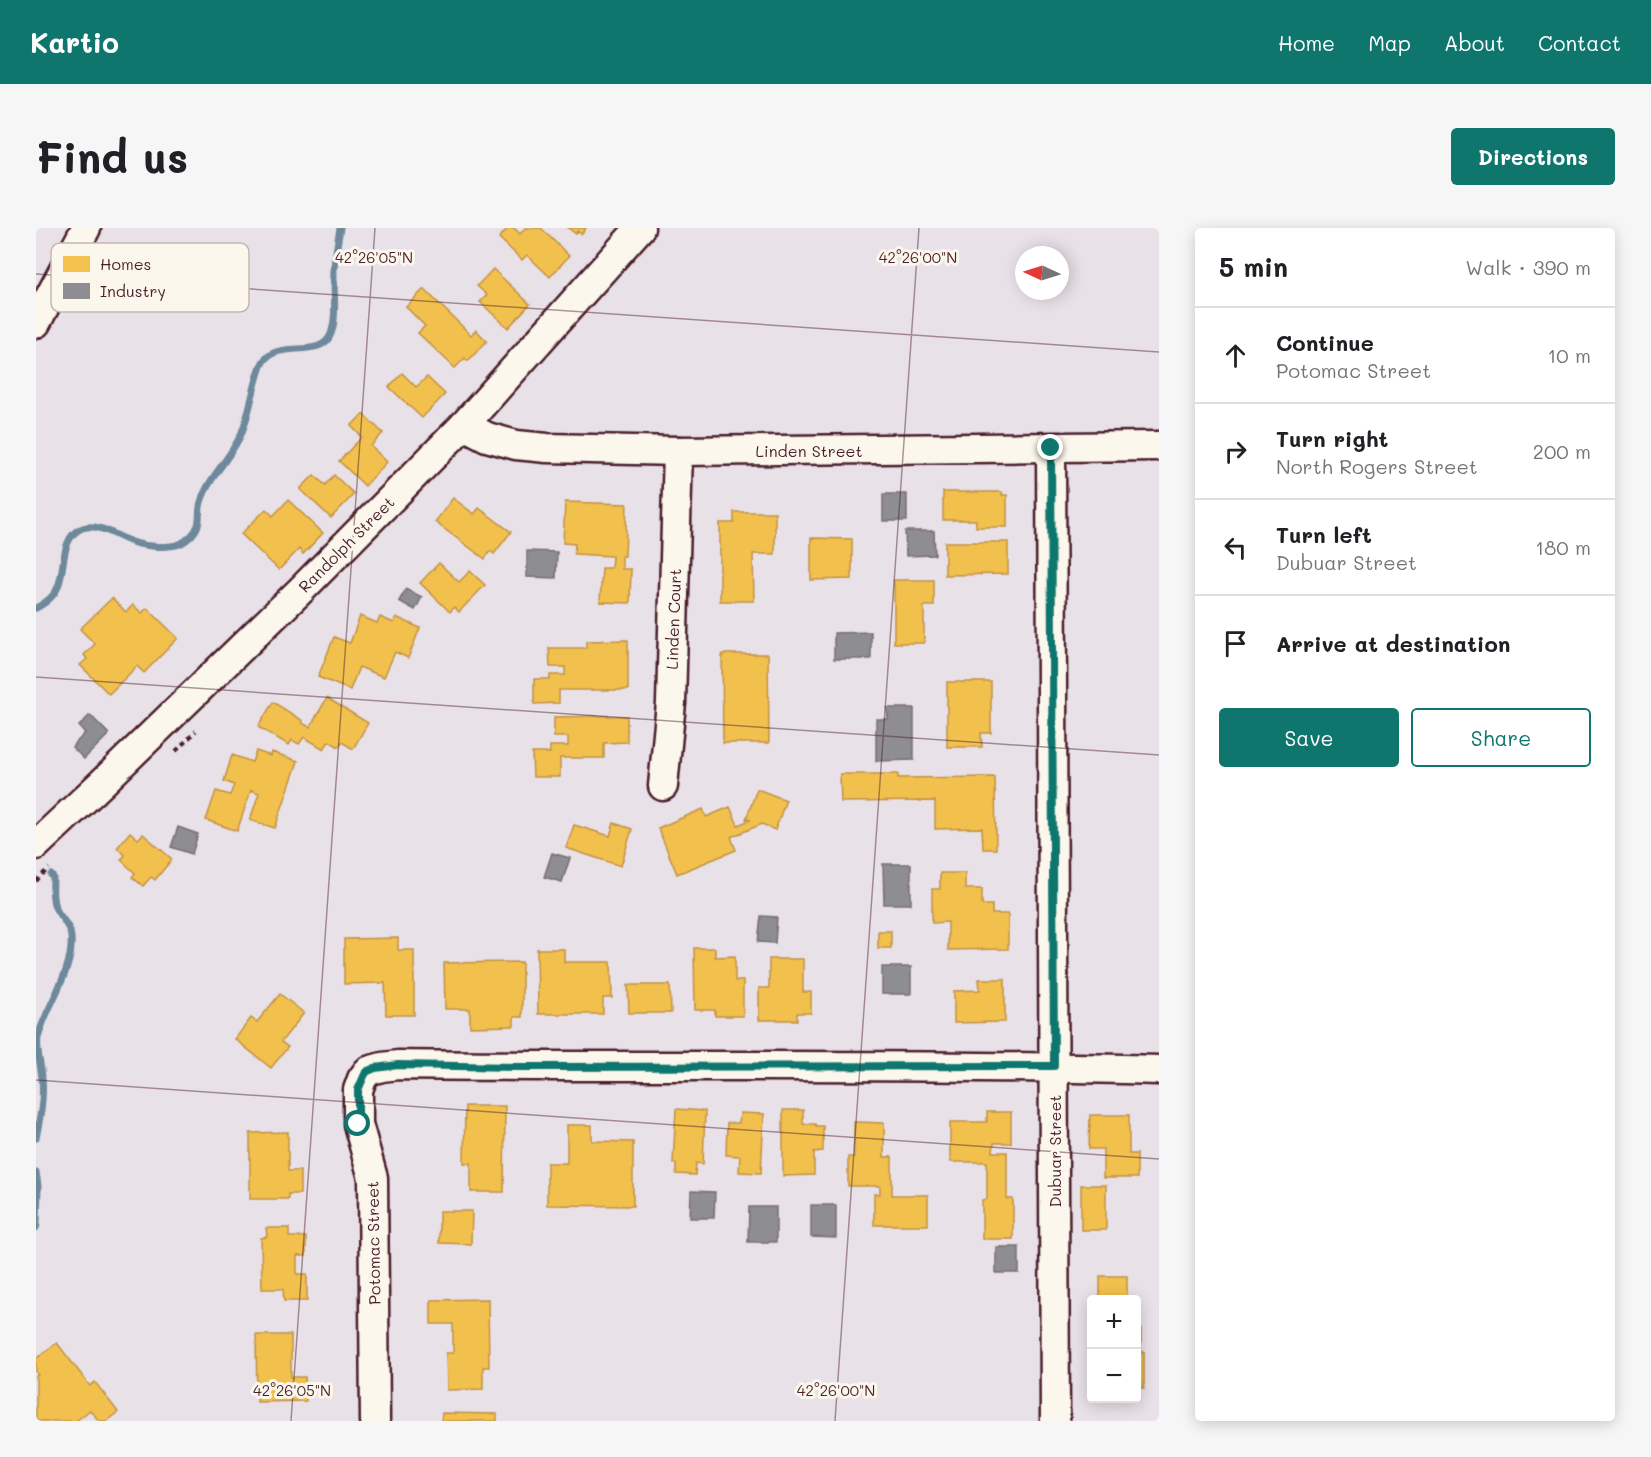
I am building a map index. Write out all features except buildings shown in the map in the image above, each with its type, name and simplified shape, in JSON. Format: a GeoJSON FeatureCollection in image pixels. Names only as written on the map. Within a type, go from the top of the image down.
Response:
{"type":"FeatureCollection","features":[{"type":"Feature","properties":{"kind":"street"},"geometry":{"type":"LineString","coordinates":[[78,243],[86,228]]}},
{"type":"Feature","properties":{"kind":"street","name":"Randolph Street"},"geometry":{"type":"LineString","coordinates":[[36,845],[301,590],[464,425],[640,228]]}},
{"type":"Feature","properties":{"kind":"street"},"geometry":{"type":"LineString","coordinates":[[36,323],[51,294]]}},
{"type":"Feature","properties":{"kind":"street","name":"Linden Street"},"geometry":{"type":"LineString","coordinates":[[464,425],[487,437],[516,445],[547,448],[678,451],[1159,446]]}},
{"type":"Feature","properties":{"kind":"street","name":"Dubuar Street"},"geometry":{"type":"LineString","coordinates":[[1051,448],[1055,1421]]}},
{"type":"Feature","properties":{"kind":"street","name":"Linden Court"},"geometry":{"type":"LineString","coordinates":[[663,786],[671,703],[678,451]]}},
{"type":"Feature","properties":{"kind":"street","name":"Potomac Street"},"geometry":{"type":"LineString","coordinates":[[375,1421],[373,1179],[357,1118],[358,1090],[368,1071],[382,1066],[398,1065],[524,1067],[1054,1066]]}},
{"type":"Feature","properties":{"kind":"street"},"geometry":{"type":"LineString","coordinates":[[1054,1066],[1159,1070]]}},
{"type":"Feature","properties":{"kind":"waterway"},"geometry":{"type":"LineString","coordinates":[[36,608],[54,594],[58,587],[68,541],[80,529],[100,528],[135,543],[158,546],[180,544],[195,532],[201,502],[215,475],[238,441],[258,374],[267,357],[275,352],[316,347],[330,336],[334,321],[334,268],[340,228]]}},
{"type":"Feature","properties":{"kind":"waterway"},"geometry":{"type":"LineString","coordinates":[[36,1138],[42,1093],[38,1037],[64,975],[71,950],[69,929],[54,905],[51,875]]}},
{"type":"Feature","properties":{"kind":"waterway"},"geometry":{"type":"LineString","coordinates":[[36,1172],[38,1186],[36,1228]]}},
{"type":"Feature","properties":{"kind":"route"},"geometry":{"type":"LineString","coordinates":[[358,1124],[360,1084],[368,1071],[382,1066],[1054,1066],[1051,448]]}}]}
